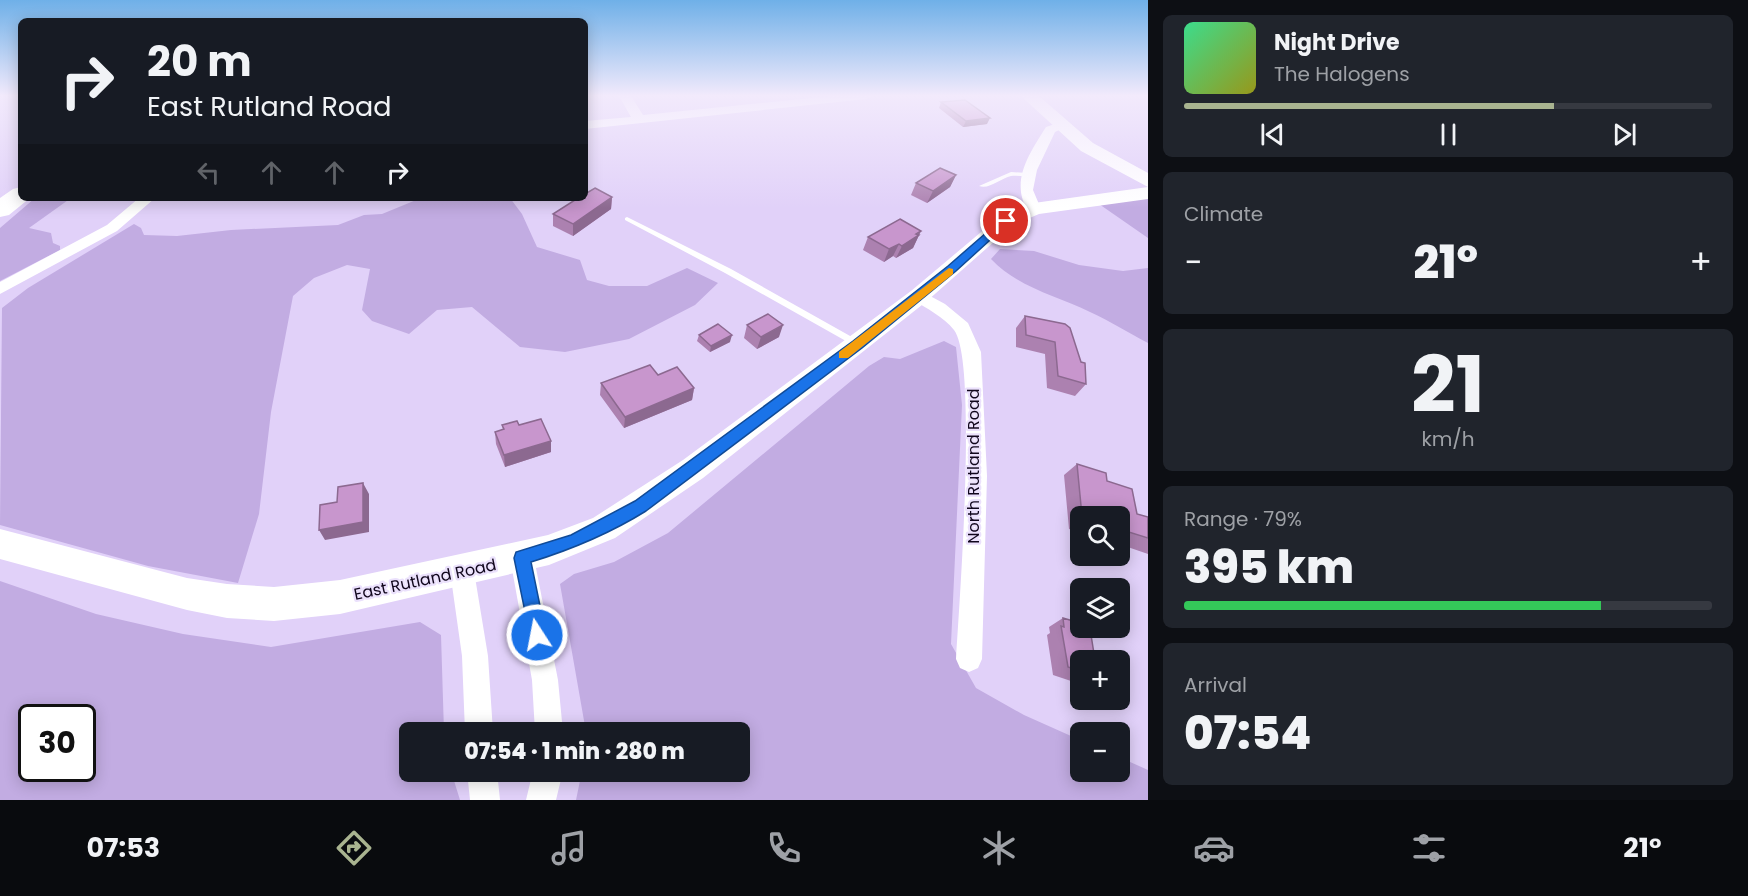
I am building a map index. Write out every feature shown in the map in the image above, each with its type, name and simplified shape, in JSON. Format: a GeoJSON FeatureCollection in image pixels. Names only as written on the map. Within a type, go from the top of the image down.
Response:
{"type":"FeatureCollection","features":[{"type":"Feature","properties":{"kind":"highway"},"geometry":{"type":"LineString","coordinates":[[0,188],[18,174]]}},
{"type":"Feature","properties":{"kind":"highway"},"geometry":{"type":"LineString","coordinates":[[0,210],[18,196]]}},
{"type":"Feature","properties":{"kind":"main road"},"geometry":{"type":"LineString","coordinates":[[1071,133],[1106,159],[1148,182]]}},
{"type":"Feature","properties":{"kind":"main road","name":"East Rutland Road"},"geometry":{"type":"LineString","coordinates":[[0,543],[187,594],[227,601],[262,603],[340,597],[522,558],[573,542],[604,528],[640,506],[858,344],[919,296],[1006,221],[1034,209],[1148,193]]}},
{"type":"Feature","properties":{"kind":"street"},"geometry":{"type":"LineString","coordinates":[[1034,209],[1025,194],[1028,175],[1048,133]]}},
{"type":"Feature","properties":{"kind":"street"},"geometry":{"type":"LineString","coordinates":[[0,289],[112,228],[144,201]]}},
{"type":"Feature","properties":{"kind":"street","name":"North Rutland Road"},"geometry":{"type":"LineString","coordinates":[[919,296],[939,308],[962,327],[972,352],[976,476],[969,659]]}},
{"type":"Feature","properties":{"kind":"street"},"geometry":{"type":"LineString","coordinates":[[522,558],[545,680],[548,722]]}},
{"type":"Feature","properties":{"kind":"street"},"geometry":{"type":"LineString","coordinates":[[462,571],[475,656],[478,722]]}},
{"type":"Feature","properties":{"kind":"street"},"geometry":{"type":"LineString","coordinates":[[483,782],[485,800]]}},
{"type":"Feature","properties":{"kind":"street"},"geometry":{"type":"LineString","coordinates":[[541,800],[545,782]]}},
{"type":"Feature","properties":{"kind":"lane"},"geometry":{"type":"LineString","coordinates":[[982,186],[1011,174],[1028,175]]}},
{"type":"Feature","properties":{"kind":"lane"},"geometry":{"type":"LineString","coordinates":[[627,219],[728,271],[858,344]]}},
{"type":"Feature","properties":{"kind":"shaded area"},"geometry":{"type":"Polygon","coordinates":[[[1148,195],[1148,238],[1099,204],[1148,195]]]}},
{"type":"Feature","properties":{"kind":"shaded area"},"geometry":{"type":"Polygon","coordinates":[[[32,201],[67,201],[29,228],[51,233],[53,243],[60,246],[60,250],[0,281],[0,228],[32,201]]]}},
{"type":"Feature","properties":{"kind":"shaded area"},"geometry":{"type":"Polygon","coordinates":[[[414,201],[512,201],[522,214],[537,247],[580,260],[587,280],[609,286],[647,286],[687,268],[718,283],[695,305],[629,339],[565,352],[520,347],[472,307],[437,310],[409,334],[372,321],[362,310],[370,269],[347,265],[314,278],[293,296],[271,412],[259,514],[238,583],[148,566],[0,525],[2,308],[28,288],[134,224],[141,228],[144,235],[177,236],[231,230],[338,225],[364,215],[382,214],[414,201]]]}},
{"type":"Feature","properties":{"kind":"shaded area"},"geometry":{"type":"Polygon","coordinates":[[[1000,249],[1034,251],[1079,265],[1123,271],[1148,268],[1148,343],[1077,306],[1013,277],[991,259],[1000,249]]]}},
{"type":"Feature","properties":{"kind":"shaded area"},"geometry":{"type":"Polygon","coordinates":[[[944,341],[956,347],[962,405],[951,644],[976,688],[1024,715],[1070,736],[1070,782],[1130,782],[1130,762],[1148,770],[1148,800],[576,800],[580,782],[750,782],[750,722],[584,722],[560,584],[574,574],[614,562],[668,533],[869,366],[884,357],[900,359],[944,341]]]}},
{"type":"Feature","properties":{"kind":"shaded area"},"geometry":{"type":"Polygon","coordinates":[[[0,581],[96,614],[183,634],[271,647],[420,622],[441,635],[444,722],[399,722],[399,782],[454,782],[460,800],[0,800],[0,581]]]}},
{"type":"Feature","properties":{"kind":"building"},"geometry":{"type":"Polygon","coordinates":[[[940,168],[956,175],[933,191],[916,183],[940,168]]]}},
{"type":"Feature","properties":{"kind":"building"},"geometry":{"type":"Polygon","coordinates":[[[595,188],[612,197],[573,224],[553,214],[573,201],[588,201],[588,192],[595,188]]]}},
{"type":"Feature","properties":{"kind":"building"},"geometry":{"type":"Polygon","coordinates":[[[900,219],[921,231],[916,234],[919,235],[902,246],[899,244],[889,249],[868,237],[900,219]]]}},
{"type":"Feature","properties":{"kind":"building"},"geometry":{"type":"Polygon","coordinates":[[[768,314],[783,325],[761,337],[747,325],[768,314]]]}},
{"type":"Feature","properties":{"kind":"building"},"geometry":{"type":"Polygon","coordinates":[[[1025,316],[1065,324],[1070,328],[1081,362],[1085,363],[1086,384],[1058,376],[1055,342],[1026,335],[1025,316]]]}},
{"type":"Feature","properties":{"kind":"building"},"geometry":{"type":"Polygon","coordinates":[[[718,324],[732,335],[711,346],[699,335],[718,324]]]}},
{"type":"Feature","properties":{"kind":"building"},"geometry":{"type":"Polygon","coordinates":[[[650,365],[658,375],[677,367],[694,388],[625,417],[601,383],[650,365]]]}},
{"type":"Feature","properties":{"kind":"building"},"geometry":{"type":"Polygon","coordinates":[[[541,419],[551,441],[504,455],[495,432],[504,429],[502,425],[517,421],[519,425],[541,419]]]}},
{"type":"Feature","properties":{"kind":"building"},"geometry":{"type":"Polygon","coordinates":[[[1077,464],[1106,473],[1107,481],[1132,489],[1137,514],[1148,517],[1148,538],[1130,532],[1130,506],[1081,506],[1077,464]]]}},
{"type":"Feature","properties":{"kind":"building"},"geometry":{"type":"Polygon","coordinates":[[[363,483],[363,522],[319,530],[320,505],[337,502],[338,487],[363,483]]]}},
{"type":"Feature","properties":{"kind":"building"},"geometry":{"type":"Polygon","coordinates":[[[1063,618],[1070,620],[1070,638],[1091,638],[1093,650],[1070,650],[1070,668],[1068,667],[1061,626],[1064,627],[1063,618]]]}},
{"type":"Feature","properties":{"kind":"slow traffic"},"geometry":{"type":"LineString","coordinates":[[844,355],[949,272]]}},
{"type":"Feature","properties":{"kind":"route"},"geometry":{"type":"LineString","coordinates":[[537,635],[522,558],[573,542],[604,528],[640,506],[693,469],[858,344],[952,269],[1006,221]]}}]}
